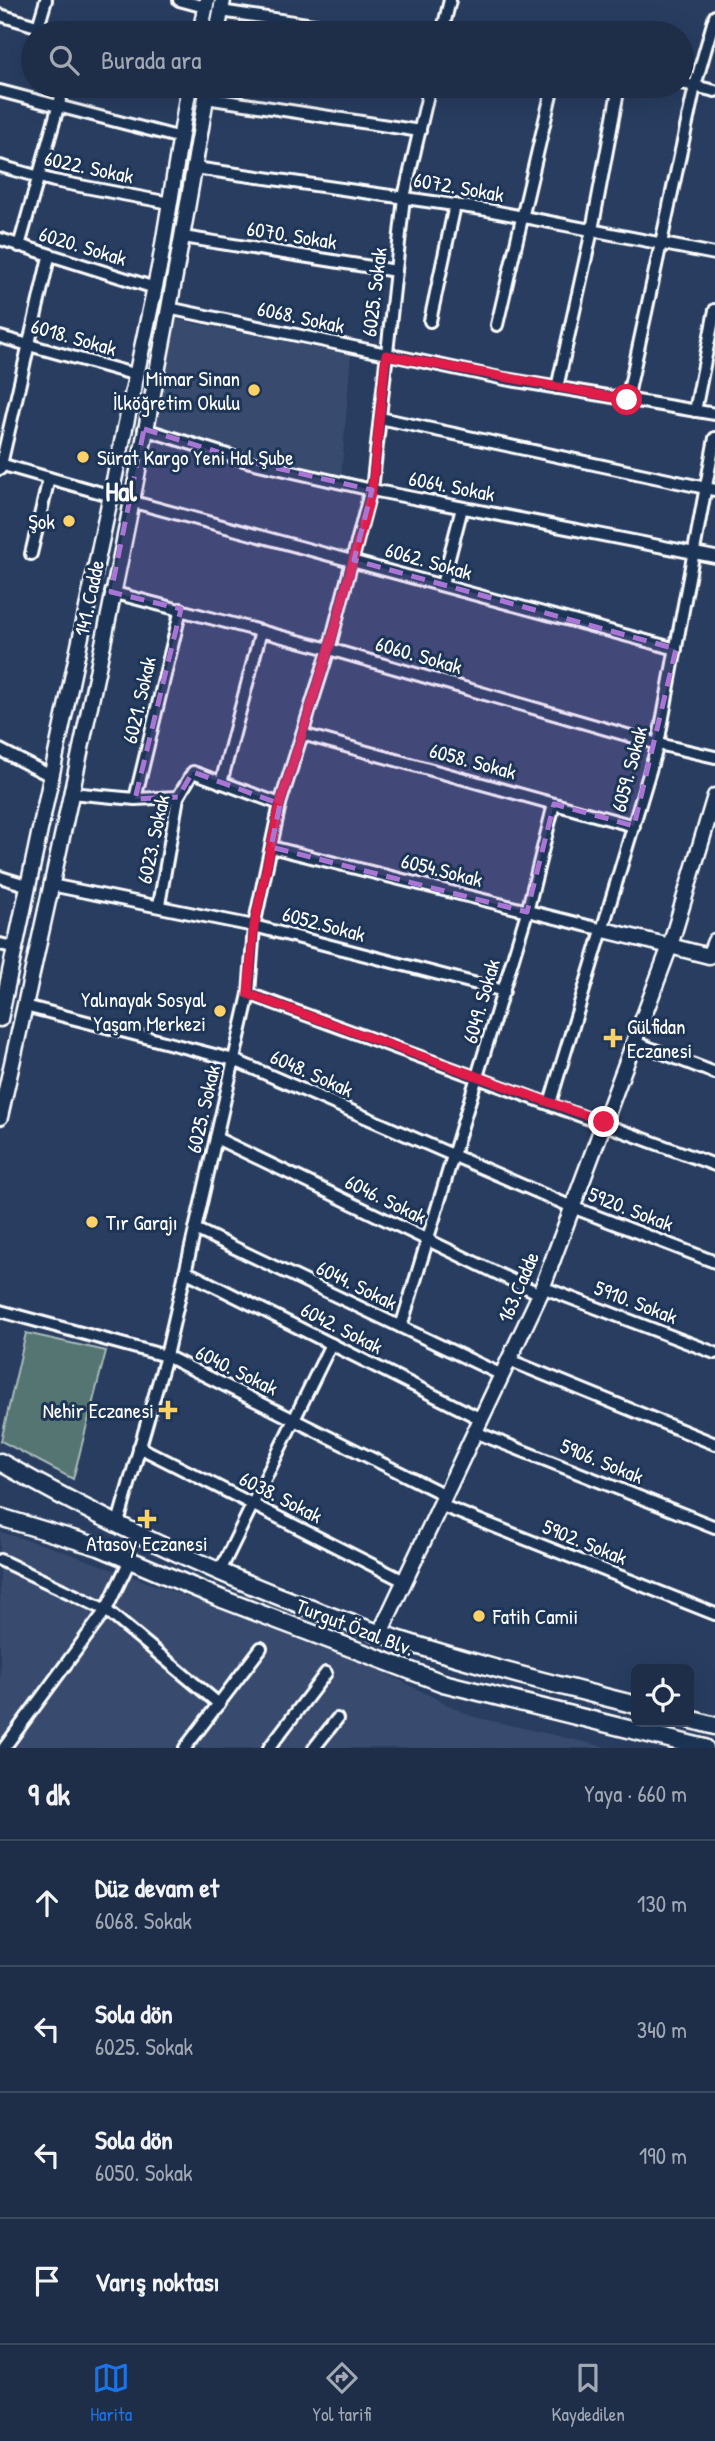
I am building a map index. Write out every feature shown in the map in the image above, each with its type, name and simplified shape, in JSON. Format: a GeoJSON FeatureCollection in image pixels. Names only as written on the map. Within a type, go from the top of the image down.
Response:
{"type":"FeatureCollection","features":[{"type":"Feature","properties":{"kind":"main road","name":"Turgut Özal Blv."},"geometry":{"type":"LineString","coordinates":[[0,1462],[219,1573],[380,1633],[631,1704]]}},
{"type":"Feature","properties":{"kind":"main road","name":"Turgut Özal Blv."},"geometry":{"type":"LineString","coordinates":[[0,1517],[99,1547],[443,1683],[705,1748]]}},
{"type":"Feature","properties":{"kind":"main road"},"geometry":{"type":"LineString","coordinates":[[694,1720],[715,1726]]}},
{"type":"Feature","properties":{"kind":"street"},"geometry":{"type":"LineString","coordinates":[[40,21],[46,0]]}},
{"type":"Feature","properties":{"kind":"street"},"geometry":{"type":"LineString","coordinates":[[179,0],[206,3],[202,21]]}},
{"type":"Feature","properties":{"kind":"street"},"geometry":{"type":"LineString","coordinates":[[445,21],[450,0]]}},
{"type":"Feature","properties":{"kind":"street"},"geometry":{"type":"LineString","coordinates":[[222,5],[304,21]]}},
{"type":"Feature","properties":{"kind":"street"},"geometry":{"type":"LineString","coordinates":[[0,15],[21,22]]}},
{"type":"Feature","properties":{"kind":"street"},"geometry":{"type":"LineString","coordinates":[[694,91],[715,16]]}},
{"type":"Feature","properties":{"kind":"street"},"geometry":{"type":"LineString","coordinates":[[695,86],[715,91]]}},
{"type":"Feature","properties":{"kind":"street"},"geometry":{"type":"LineString","coordinates":[[0,92],[57,109],[181,138]]}},
{"type":"Feature","properties":{"kind":"street"},"geometry":{"type":"LineString","coordinates":[[19,246],[60,98]]}},
{"type":"Feature","properties":{"kind":"street","name":"141. Cadde"},"geometry":{"type":"LineString","coordinates":[[0,1019],[155,288],[188,98]]}},
{"type":"Feature","properties":{"kind":"street","name":"141. Cadde"},"geometry":{"type":"LineString","coordinates":[[0,1117],[130,501],[183,237],[206,98]]}},
{"type":"Feature","properties":{"kind":"street"},"geometry":{"type":"LineString","coordinates":[[240,98],[420,131]]}},
{"type":"Feature","properties":{"kind":"street","name":"6025. Sokak"},"geometry":{"type":"LineString","coordinates":[[118,1522],[166,1356],[216,1138],[248,994],[254,926],[280,804],[329,649],[372,490],[404,197],[427,98]]}},
{"type":"Feature","properties":{"kind":"street"},"geometry":{"type":"LineString","coordinates":[[497,325],[550,98]]}},
{"type":"Feature","properties":{"kind":"street"},"geometry":{"type":"LineString","coordinates":[[556,388],[592,230],[617,98]]}},
{"type":"Feature","properties":{"kind":"street"},"geometry":{"type":"LineString","coordinates":[[627,400],[692,98]]}},
{"type":"Feature","properties":{"kind":"street"},"geometry":{"type":"LineString","coordinates":[[176,165],[195,168]]}},
{"type":"Feature","properties":{"kind":"street","name":"6022. Sokak"},"geometry":{"type":"LineString","coordinates":[[0,166],[39,177],[170,203]]}},
{"type":"Feature","properties":{"kind":"street","name":"6072. Sokak"},"geometry":{"type":"LineString","coordinates":[[195,168],[456,205],[715,254]]}},
{"type":"Feature","properties":{"kind":"street"},"geometry":{"type":"LineString","coordinates":[[170,203],[188,206]]}},
{"type":"Feature","properties":{"kind":"street"},"geometry":{"type":"LineString","coordinates":[[430,321],[456,205]]}},
{"type":"Feature","properties":{"kind":"street","name":"6070. Sokak"},"geometry":{"type":"LineString","coordinates":[[183,237],[396,271]]}},
{"type":"Feature","properties":{"kind":"street","name":"6020. Sokak"},"geometry":{"type":"LineString","coordinates":[[0,239],[49,257],[155,288]]}},
{"type":"Feature","properties":{"kind":"street"},"geometry":{"type":"LineString","coordinates":[[49,257],[31,345],[0,466],[112,496]]}},
{"type":"Feature","properties":{"kind":"street","name":"6068. Sokak"},"geometry":{"type":"LineString","coordinates":[[169,308],[386,355],[556,388],[715,414]]}},
{"type":"Feature","properties":{"kind":"street"},"geometry":{"type":"LineString","coordinates":[[695,411],[715,310]]}},
{"type":"Feature","properties":{"kind":"street","name":"6018. Sokak"},"geometry":{"type":"LineString","coordinates":[[0,337],[137,375]]}},
{"type":"Feature","properties":{"kind":"street"},"geometry":{"type":"LineString","coordinates":[[380,418],[710,489]]}},
{"type":"Feature","properties":{"kind":"street","name":"6064. Sokak"},"geometry":{"type":"LineString","coordinates":[[144,429],[250,462],[372,490],[715,557]]}},
{"type":"Feature","properties":{"kind":"street","name":"6059. Sokak"},"geometry":{"type":"LineString","coordinates":[[550,1103],[658,744],[694,553],[710,489],[715,438]]}},
{"type":"Feature","properties":{"kind":"street"},"geometry":{"type":"LineString","coordinates":[[31,554],[49,478]]}},
{"type":"Feature","properties":{"kind":"street","name":"6062. Sokak"},"geometry":{"type":"LineString","coordinates":[[130,501],[676,649]]}},
{"type":"Feature","properties":{"kind":"street"},"geometry":{"type":"LineString","coordinates":[[442,585],[462,508]]}},
{"type":"Feature","properties":{"kind":"street"},"geometry":{"type":"LineString","coordinates":[[92,589],[111,592]]}},
{"type":"Feature","properties":{"kind":"street","name":"6060. Sokak"},"geometry":{"type":"LineString","coordinates":[[111,592],[329,649],[658,744],[715,757]]}},
{"type":"Feature","properties":{"kind":"street","name":"6021. Sokak"},"geometry":{"type":"LineString","coordinates":[[135,799],[181,609]]}},
{"type":"Feature","properties":{"kind":"street"},"geometry":{"type":"LineString","coordinates":[[221,783],[261,631]]}},
{"type":"Feature","properties":{"kind":"street","name":"6058. Sokak"},"geometry":{"type":"LineString","coordinates":[[302,734],[634,826]]}},
{"type":"Feature","properties":{"kind":"street"},"geometry":{"type":"LineString","coordinates":[[0,750],[52,777]]}},
{"type":"Feature","properties":{"kind":"street","name":"6023. Sokak"},"geometry":{"type":"LineString","coordinates":[[159,905],[178,797],[192,772],[280,804]]}},
{"type":"Feature","properties":{"kind":"street"},"geometry":{"type":"LineString","coordinates":[[70,793],[135,799],[178,797]]}},
{"type":"Feature","properties":{"kind":"street","name":"163.Cadde"},"geometry":{"type":"LineString","coordinates":[[380,1633],[541,1290],[670,946],[715,796]]}},
{"type":"Feature","properties":{"kind":"street","name":"6049. Sokak"},"geometry":{"type":"LineString","coordinates":[[401,1327],[504,991],[554,804]]}},
{"type":"Feature","properties":{"kind":"street","name":"6054.Sokak"},"geometry":{"type":"LineString","coordinates":[[271,848],[604,930]]}},
{"type":"Feature","properties":{"kind":"street"},"geometry":{"type":"LineString","coordinates":[[0,877],[29,886]]}},
{"type":"Feature","properties":{"kind":"street","name":"6052.Sokak"},"geometry":{"type":"LineString","coordinates":[[51,885],[254,926],[504,991]]}},
{"type":"Feature","properties":{"kind":"street"},"geometry":{"type":"LineString","coordinates":[[604,930],[712,956],[715,941]]}},
{"type":"Feature","properties":{"kind":"street"},"geometry":{"type":"LineString","coordinates":[[0,944],[16,948]]}},
{"type":"Feature","properties":{"kind":"street"},"geometry":{"type":"LineString","coordinates":[[248,994],[604,1122],[715,1165]]}},
{"type":"Feature","properties":{"kind":"street","name":"6048. Sokak"},"geometry":{"type":"LineString","coordinates":[[25,1006],[233,1060],[572,1207]]}},
{"type":"Feature","properties":{"kind":"street"},"geometry":{"type":"LineString","coordinates":[[634,1042],[715,1073]]}},
{"type":"Feature","properties":{"kind":"street","name":"6046. Sokak"},"geometry":{"type":"LineString","coordinates":[[216,1138],[427,1240],[541,1290]]}},
{"type":"Feature","properties":{"kind":"street","name":"5920. Sokak"},"geometry":{"type":"LineString","coordinates":[[572,1207],[715,1262]]}},
{"type":"Feature","properties":{"kind":"street","name":"6044. Sokak"},"geometry":{"type":"LineString","coordinates":[[195,1229],[502,1375]]}},
{"type":"Feature","properties":{"kind":"street","name":"6042. Sokak"},"geometry":{"type":"LineString","coordinates":[[185,1271],[331,1344],[478,1426]]}},
{"type":"Feature","properties":{"kind":"street","name":"5910. Sokak"},"geometry":{"type":"LineString","coordinates":[[541,1290],[715,1353]]}},
{"type":"Feature","properties":{"kind":"street","name":"6040. Sokak"},"geometry":{"type":"LineString","coordinates":[[0,1311],[166,1356],[443,1500]]}},
{"type":"Feature","properties":{"kind":"street"},"geometry":{"type":"LineString","coordinates":[[219,1573],[331,1344]]}},
{"type":"Feature","properties":{"kind":"street"},"geometry":{"type":"LineString","coordinates":[[509,1360],[715,1444]]}},
{"type":"Feature","properties":{"kind":"street","name":"5906. Sokak"},"geometry":{"type":"LineString","coordinates":[[478,1426],[715,1527]]}},
{"type":"Feature","properties":{"kind":"street","name":"6038. Sokak"},"geometry":{"type":"LineString","coordinates":[[139,1447],[404,1581]]}},
{"type":"Feature","properties":{"kind":"street","name":"5902. Sokak"},"geometry":{"type":"LineString","coordinates":[[443,1500],[715,1613]]}},
{"type":"Feature","properties":{"kind":"street"},"geometry":{"type":"LineString","coordinates":[[0,1560],[106,1610],[219,1704]]}},
{"type":"Feature","properties":{"kind":"street"},"geometry":{"type":"LineString","coordinates":[[4,1748],[106,1610],[130,1560]]}},
{"type":"Feature","properties":{"kind":"street"},"geometry":{"type":"LineString","coordinates":[[185,1748],[261,1648]]}},
{"type":"Feature","properties":{"kind":"street"},"geometry":{"type":"LineString","coordinates":[[269,1748],[326,1673]]}},
{"type":"Feature","properties":{"kind":"street"},"geometry":{"type":"LineString","coordinates":[[314,1748],[337,1719]]}},
{"type":"Feature","properties":{"kind":"highlighted area"},"geometry":{"type":"Polygon","coordinates":[[[144,429],[250,462],[372,490],[354,560],[676,649],[634,826],[554,804],[527,912],[271,847],[280,804],[193,772],[178,797],[135,799],[181,609],[111,592],[144,429]]]}},
{"type":"Feature","properties":{"kind":"shaded area","name":"Mimar Sinan İlköğretim Okulu"},"geometry":{"type":"Polygon","coordinates":[[[174,319],[351,355],[341,477],[151,425],[174,319]]]}},
{"type":"Feature","properties":{"kind":"shaded area"},"geometry":{"type":"Polygon","coordinates":[[[0,1532],[57,1549],[362,1661],[470,1716],[610,1748],[0,1748],[0,1532]]]}},
{"type":"Feature","properties":{"kind":"green space"},"geometry":{"type":"Polygon","coordinates":[[[26,1333],[106,1351],[73,1479],[1,1441],[26,1333]]]}},
{"type":"Feature","properties":{"kind":"place","name":"Mimar Sinan İlköğretim Okulu"},"geometry":{"type":"Point","coordinates":[254,390]}},
{"type":"Feature","properties":{"kind":"place","name":"Sürat Kargo Yeni Hal Şube"},"geometry":{"type":"Point","coordinates":[83,457]}},
{"type":"Feature","properties":{"kind":"place","name":"Şok"},"geometry":{"type":"Point","coordinates":[69,521]}},
{"type":"Feature","properties":{"kind":"place","name":"Yalınayak Sosyal Yaşam Merkezi"},"geometry":{"type":"Point","coordinates":[220,1011]}},
{"type":"Feature","properties":{"kind":"place","name":"Gülfidan Eczanesi"},"geometry":{"type":"Point","coordinates":[613,1038]}},
{"type":"Feature","properties":{"kind":"place","name":"Tır Garajı"},"geometry":{"type":"Point","coordinates":[92,1222]}},
{"type":"Feature","properties":{"kind":"place","name":"Nehir Eczanesi"},"geometry":{"type":"Point","coordinates":[168,1410]}},
{"type":"Feature","properties":{"kind":"place","name":"Atasoy Eczanesi"},"geometry":{"type":"Point","coordinates":[147,1519]}},
{"type":"Feature","properties":{"kind":"place","name":"Fatih Camii"},"geometry":{"type":"Point","coordinates":[479,1616]}},
{"type":"Feature","properties":{"kind":"district","name":"Hal"},"geometry":{"type":"Point","coordinates":[121,491]}},
{"type":"Feature","properties":{"kind":"route"},"geometry":{"type":"LineString","coordinates":[[604,1122],[248,994],[254,926],[280,804],[329,649],[372,490],[386,355],[627,400]]}}]}
